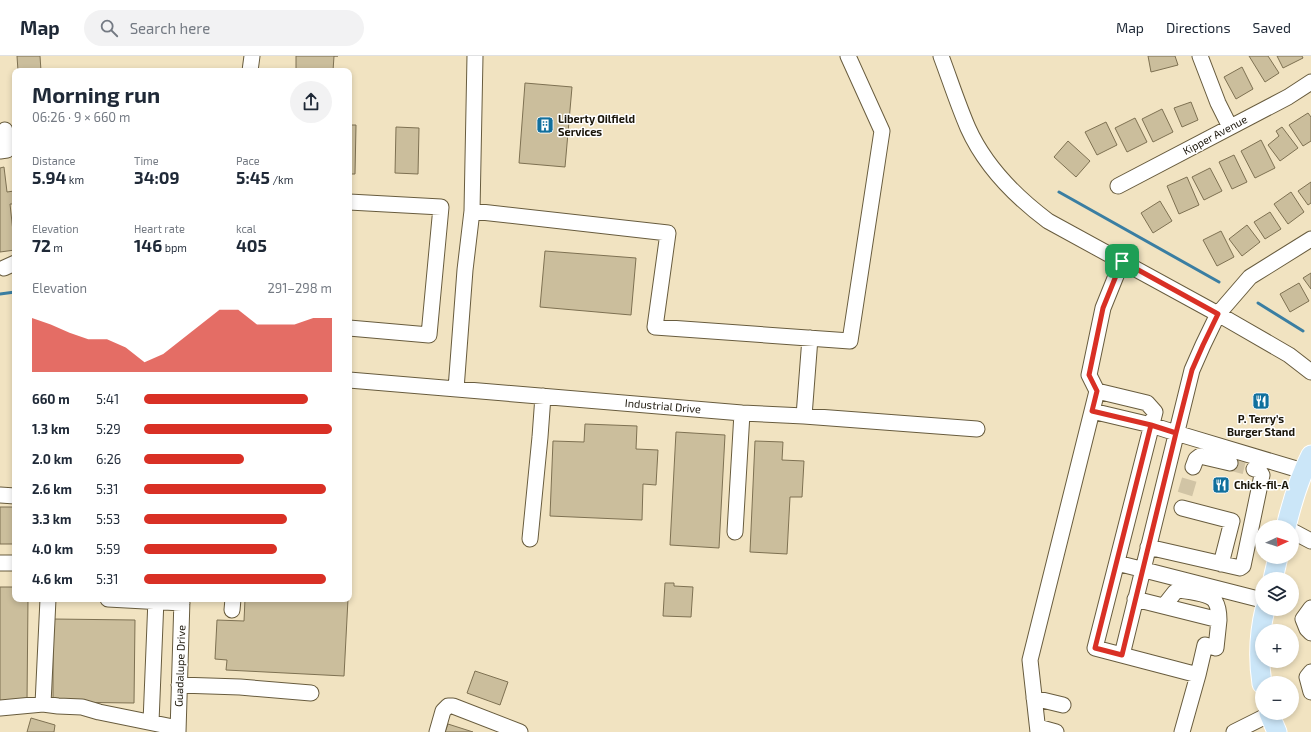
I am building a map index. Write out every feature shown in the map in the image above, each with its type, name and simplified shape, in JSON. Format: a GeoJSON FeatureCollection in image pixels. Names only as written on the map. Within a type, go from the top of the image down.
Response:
{"type":"FeatureCollection","features":[{"type":"Feature","properties":{"kind":"main road"},"geometry":{"type":"LineString","coordinates":[[1288,520],[1294,496],[1307,463]]}},
{"type":"Feature","properties":{"kind":"main road"},"geometry":{"type":"LineString","coordinates":[[1261,676],[1259,645],[1263,616]]}},
{"type":"Feature","properties":{"kind":"main road"},"geometry":{"type":"LineString","coordinates":[[1272,720],[1277,732]]}},
{"type":"Feature","properties":{"kind":"street"},"geometry":{"type":"LineString","coordinates":[[250,68],[252,56]]}},
{"type":"Feature","properties":{"kind":"street"},"geometry":{"type":"LineString","coordinates":[[456,389],[465,270],[472,211],[475,56]]}},
{"type":"Feature","properties":{"kind":"street"},"geometry":{"type":"LineString","coordinates":[[472,211],[668,233],[655,326],[850,341],[882,131],[848,56]]}},
{"type":"Feature","properties":{"kind":"street"},"geometry":{"type":"LineString","coordinates":[[941,56],[969,129],[987,161],[1014,192],[1031,208],[1048,221],[1218,314],[1288,355],[1311,372]]}},
{"type":"Feature","properties":{"kind":"street"},"geometry":{"type":"LineString","coordinates":[[1200,56],[1218,103],[1230,127]]}},
{"type":"Feature","properties":{"kind":"street","name":"Kipper Avenue"},"geometry":{"type":"LineString","coordinates":[[1118,186],[1288,97],[1311,82]]}},
{"type":"Feature","properties":{"kind":"street"},"geometry":{"type":"LineString","coordinates":[[7,130],[7,153]]}},
{"type":"Feature","properties":{"kind":"street"},"geometry":{"type":"LineString","coordinates":[[352,202],[441,207],[429,335],[352,328]]}},
{"type":"Feature","properties":{"kind":"street"},"geometry":{"type":"LineString","coordinates":[[1122,655],[1192,370],[1203,345],[1218,314],[1250,277],[1311,239]]}},
{"type":"Feature","properties":{"kind":"street"},"geometry":{"type":"LineString","coordinates":[[1056,732],[1038,730],[1030,660],[1097,391],[1089,375],[1103,308],[1122,261]]}},
{"type":"Feature","properties":{"kind":"street"},"geometry":{"type":"LineString","coordinates":[[804,416],[810,338]]}},
{"type":"Feature","properties":{"kind":"street","name":"Industrial Drive"},"geometry":{"type":"LineString","coordinates":[[352,380],[742,413],[804,416],[977,429]]}},
{"type":"Feature","properties":{"kind":"street"},"geometry":{"type":"LineString","coordinates":[[1097,391],[1147,404],[1155,412],[1095,648],[1198,675]]}},
{"type":"Feature","properties":{"kind":"street"},"geometry":{"type":"LineString","coordinates":[[530,539],[543,396]]}},
{"type":"Feature","properties":{"kind":"street"},"geometry":{"type":"LineString","coordinates":[[1092,411],[1151,425],[1176,433],[1307,463]]}},
{"type":"Feature","properties":{"kind":"street"},"geometry":{"type":"LineString","coordinates":[[735,532],[742,413]]}},
{"type":"Feature","properties":{"kind":"street"},"geometry":{"type":"LineString","coordinates":[[1193,467],[1196,459],[1200,456],[1230,463]]}},
{"type":"Feature","properties":{"kind":"street"},"geometry":{"type":"LineString","coordinates":[[1148,547],[1240,568],[1243,566],[1262,475],[1259,470],[1254,469]]}},
{"type":"Feature","properties":{"kind":"street"},"geometry":{"type":"LineString","coordinates":[[0,495],[12,496]]}},
{"type":"Feature","properties":{"kind":"street"},"geometry":{"type":"LineString","coordinates":[[1160,502],[1183,501],[1232,520],[1222,564]]}},
{"type":"Feature","properties":{"kind":"street"},"geometry":{"type":"LineString","coordinates":[[1299,535],[1311,541]]}},
{"type":"Feature","properties":{"kind":"street"},"geometry":{"type":"LineString","coordinates":[[0,563],[12,563]]}},
{"type":"Feature","properties":{"kind":"street"},"geometry":{"type":"LineString","coordinates":[[1117,563],[1255,598]]}},
{"type":"Feature","properties":{"kind":"street"},"geometry":{"type":"LineString","coordinates":[[1168,602],[1175,592],[1179,590],[1208,596],[1215,600],[1218,613],[1216,648],[1205,645],[1182,732]]}},
{"type":"Feature","properties":{"kind":"street"},"geometry":{"type":"LineString","coordinates":[[1135,600],[1168,602],[1218,613]]}},
{"type":"Feature","properties":{"kind":"street"},"geometry":{"type":"LineString","coordinates":[[43,704],[48,602]]}},
{"type":"Feature","properties":{"kind":"street"},"geometry":{"type":"LineString","coordinates":[[150,722],[156,602]]}},
{"type":"Feature","properties":{"kind":"street","name":"Guadalupe Drive"},"geometry":{"type":"LineString","coordinates":[[178,730],[182,602]]}},
{"type":"Feature","properties":{"kind":"street"},"geometry":{"type":"LineString","coordinates":[[1311,608],[1303,619],[1307,629],[1311,633]]}},
{"type":"Feature","properties":{"kind":"street"},"geometry":{"type":"LineString","coordinates":[[1311,672],[1307,677],[1311,692]]}},
{"type":"Feature","properties":{"kind":"street"},"geometry":{"type":"LineString","coordinates":[[179,685],[240,687],[311,693]]}},
{"type":"Feature","properties":{"kind":"street"},"geometry":{"type":"LineString","coordinates":[[1034,698],[1063,705]]}},
{"type":"Feature","properties":{"kind":"street"},"geometry":{"type":"LineString","coordinates":[[0,708],[43,704],[82,707],[99,712],[150,722],[178,730]]}},
{"type":"Feature","properties":{"kind":"street"},"geometry":{"type":"LineString","coordinates":[[437,732],[443,711],[448,706],[453,706],[520,732]]}},
{"type":"Feature","properties":{"kind":"street"},"geometry":{"type":"LineString","coordinates":[[1234,732],[1256,720]]}},
{"type":"Feature","properties":{"kind":"building"},"geometry":{"type":"Polygon","coordinates":[[[17,56],[40,56],[41,68],[18,68],[17,56]]]}},
{"type":"Feature","properties":{"kind":"building"},"geometry":{"type":"Polygon","coordinates":[[[296,56],[334,56],[333,68],[296,68],[296,56]]]}},
{"type":"Feature","properties":{"kind":"building"},"geometry":{"type":"Polygon","coordinates":[[[1148,56],[1175,56],[1178,65],[1151,72],[1148,56]]]}},
{"type":"Feature","properties":{"kind":"building"},"geometry":{"type":"Polygon","coordinates":[[[1249,56],[1268,56],[1279,73],[1265,82],[1249,56]]]}},
{"type":"Feature","properties":{"kind":"building"},"geometry":{"type":"Polygon","coordinates":[[[1277,56],[1302,56],[1303,58],[1283,68],[1277,56]]]}},
{"type":"Feature","properties":{"kind":"building"},"geometry":{"type":"Polygon","coordinates":[[[1242,67],[1253,89],[1236,99],[1224,77],[1242,67]]]}},
{"type":"Feature","properties":{"kind":"building","name":"Liberty Oilfield Services"},"geometry":{"type":"Polygon","coordinates":[[[525,83],[572,87],[565,167],[519,163],[525,83]]]}},
{"type":"Feature","properties":{"kind":"building"},"geometry":{"type":"Polygon","coordinates":[[[1191,102],[1198,120],[1182,127],[1174,108],[1191,102]]]}},
{"type":"Feature","properties":{"kind":"building"},"geometry":{"type":"Polygon","coordinates":[[[1162,109],[1173,132],[1153,142],[1142,119],[1162,109]]]}},
{"type":"Feature","properties":{"kind":"building"},"geometry":{"type":"Polygon","coordinates":[[[1308,113],[1311,117],[1311,141],[1303,146],[1289,125],[1308,113]]]}},
{"type":"Feature","properties":{"kind":"building"},"geometry":{"type":"Polygon","coordinates":[[[1135,118],[1147,142],[1127,152],[1115,128],[1135,118]]]}},
{"type":"Feature","properties":{"kind":"building"},"geometry":{"type":"Polygon","coordinates":[[[1106,122],[1117,145],[1097,155],[1085,132],[1106,122]]]}},
{"type":"Feature","properties":{"kind":"building"},"geometry":{"type":"Polygon","coordinates":[[[352,125],[356,125],[355,174],[352,174],[352,125]]]}},
{"type":"Feature","properties":{"kind":"building"},"geometry":{"type":"Polygon","coordinates":[[[396,127],[419,128],[418,174],[395,173],[396,127]]]}},
{"type":"Feature","properties":{"kind":"building"},"geometry":{"type":"Polygon","coordinates":[[[1282,127],[1298,148],[1280,161],[1268,145],[1279,136],[1276,131],[1282,127]]]}},
{"type":"Feature","properties":{"kind":"building"},"geometry":{"type":"Polygon","coordinates":[[[1261,140],[1275,168],[1255,178],[1241,151],[1261,140]]]}},
{"type":"Feature","properties":{"kind":"building"},"geometry":{"type":"Polygon","coordinates":[[[1068,141],[1090,161],[1076,177],[1054,157],[1068,141]]]}},
{"type":"Feature","properties":{"kind":"building"},"geometry":{"type":"Polygon","coordinates":[[[1234,155],[1247,182],[1232,189],[1219,162],[1234,155]]]}},
{"type":"Feature","properties":{"kind":"building"},"geometry":{"type":"Polygon","coordinates":[[[4,167],[7,192],[12,191],[12,204],[10,204],[12,222],[12,250],[0,252],[0,168],[4,167]]]}},
{"type":"Feature","properties":{"kind":"building"},"geometry":{"type":"Polygon","coordinates":[[[1210,168],[1222,191],[1204,200],[1192,177],[1210,168]]]}},
{"type":"Feature","properties":{"kind":"building"},"geometry":{"type":"Polygon","coordinates":[[[1187,177],[1199,205],[1179,214],[1167,186],[1187,177]]]}},
{"type":"Feature","properties":{"kind":"building"},"geometry":{"type":"Polygon","coordinates":[[[1311,182],[1311,203],[1308,205],[1298,191],[1311,182]]]}},
{"type":"Feature","properties":{"kind":"building"},"geometry":{"type":"Polygon","coordinates":[[[1291,192],[1304,212],[1288,224],[1274,204],[1291,192]]]}},
{"type":"Feature","properties":{"kind":"building"},"geometry":{"type":"Polygon","coordinates":[[[1160,201],[1172,221],[1153,233],[1141,213],[1160,201]]]}},
{"type":"Feature","properties":{"kind":"building"},"geometry":{"type":"Polygon","coordinates":[[[1270,212],[1281,229],[1265,239],[1254,222],[1270,212]]]}},
{"type":"Feature","properties":{"kind":"building"},"geometry":{"type":"Polygon","coordinates":[[[1247,225],[1260,242],[1242,256],[1229,239],[1247,225]]]}},
{"type":"Feature","properties":{"kind":"building"},"geometry":{"type":"Polygon","coordinates":[[[1221,231],[1234,257],[1217,266],[1203,240],[1221,231]]]}},
{"type":"Feature","properties":{"kind":"building"},"geometry":{"type":"Polygon","coordinates":[[[545,251],[636,258],[631,315],[540,307],[545,251]]]}},
{"type":"Feature","properties":{"kind":"building"},"geometry":{"type":"Polygon","coordinates":[[[1311,273],[1311,289],[1303,278],[1311,273]]]}},
{"type":"Feature","properties":{"kind":"building"},"geometry":{"type":"Polygon","coordinates":[[[1299,283],[1309,301],[1290,312],[1280,294],[1299,283]]]}},
{"type":"Feature","properties":{"kind":"building"},"geometry":{"type":"Polygon","coordinates":[[[585,424],[637,426],[636,449],[658,450],[656,485],[643,484],[642,520],[550,516],[553,441],[584,442],[585,424]]]}},
{"type":"Feature","properties":{"kind":"building"},"geometry":{"type":"Polygon","coordinates":[[[676,432],[725,435],[719,548],[670,545],[676,432]]]}},
{"type":"Feature","properties":{"kind":"building"},"geometry":{"type":"Polygon","coordinates":[[[755,441],[783,442],[782,460],[804,461],[802,497],[790,497],[787,554],[750,552],[755,441]]]}},
{"type":"Feature","properties":{"kind":"building"},"geometry":{"type":"Polygon","coordinates":[[[0,507],[12,507],[12,544],[0,544],[0,507]]]}},
{"type":"Feature","properties":{"kind":"building"},"geometry":{"type":"Polygon","coordinates":[[[665,583],[674,583],[674,586],[693,587],[691,617],[663,616],[665,583]]]}},
{"type":"Feature","properties":{"kind":"building"},"geometry":{"type":"Polygon","coordinates":[[[0,587],[12,587],[12,602],[28,602],[27,702],[0,702],[0,587]]]}},
{"type":"Feature","properties":{"kind":"building"},"geometry":{"type":"Polygon","coordinates":[[[245,602],[348,602],[344,676],[226,670],[227,660],[215,659],[217,620],[244,621],[245,602]]]}},
{"type":"Feature","properties":{"kind":"building"},"geometry":{"type":"Polygon","coordinates":[[[53,619],[135,620],[134,703],[53,702],[53,619]]]}},
{"type":"Feature","properties":{"kind":"building"},"geometry":{"type":"Polygon","coordinates":[[[475,671],[508,682],[500,705],[467,693],[475,671]]]}},
{"type":"Feature","properties":{"kind":"building"},"geometry":{"type":"Polygon","coordinates":[[[31,718],[55,725],[54,732],[27,732],[31,718]]]}},
{"type":"Feature","properties":{"kind":"building"},"geometry":{"type":"Polygon","coordinates":[[[448,724],[473,732],[445,732],[448,724]]]}},
{"type":"Feature","properties":{"kind":"waterway"},"geometry":{"type":"LineString","coordinates":[[1059,192],[1219,282]]}},
{"type":"Feature","properties":{"kind":"waterway"},"geometry":{"type":"LineString","coordinates":[[0,294],[12,292]]}},
{"type":"Feature","properties":{"kind":"waterway"},"geometry":{"type":"LineString","coordinates":[[1258,303],[1303,331]]}},
{"type":"Feature","properties":{"kind":"tunnel"},"geometry":{"type":"LineString","coordinates":[[1230,463],[1254,469]]}},
{"type":"Feature","properties":{"kind":"tunnel"},"geometry":{"type":"LineString","coordinates":[[1185,494],[1193,467]]}},
{"type":"Feature","properties":{"kind":"place","name":"Liberty Oilfield Services"},"geometry":{"type":"Point","coordinates":[545,125]}},
{"type":"Feature","properties":{"kind":"place","name":"P. Terry’s Burger Stand"},"geometry":{"type":"Point","coordinates":[1261,401]}},
{"type":"Feature","properties":{"kind":"place","name":"Chick-fil-A"},"geometry":{"type":"Point","coordinates":[1221,485]}},
{"type":"Feature","properties":{"kind":"route"},"geometry":{"type":"LineString","coordinates":[[1122,261],[1103,308],[1089,375],[1097,391],[1092,411],[1151,425],[1176,433],[1122,655],[1095,648],[1151,425],[1176,433],[1192,370],[1218,314],[1122,261]]}}]}
